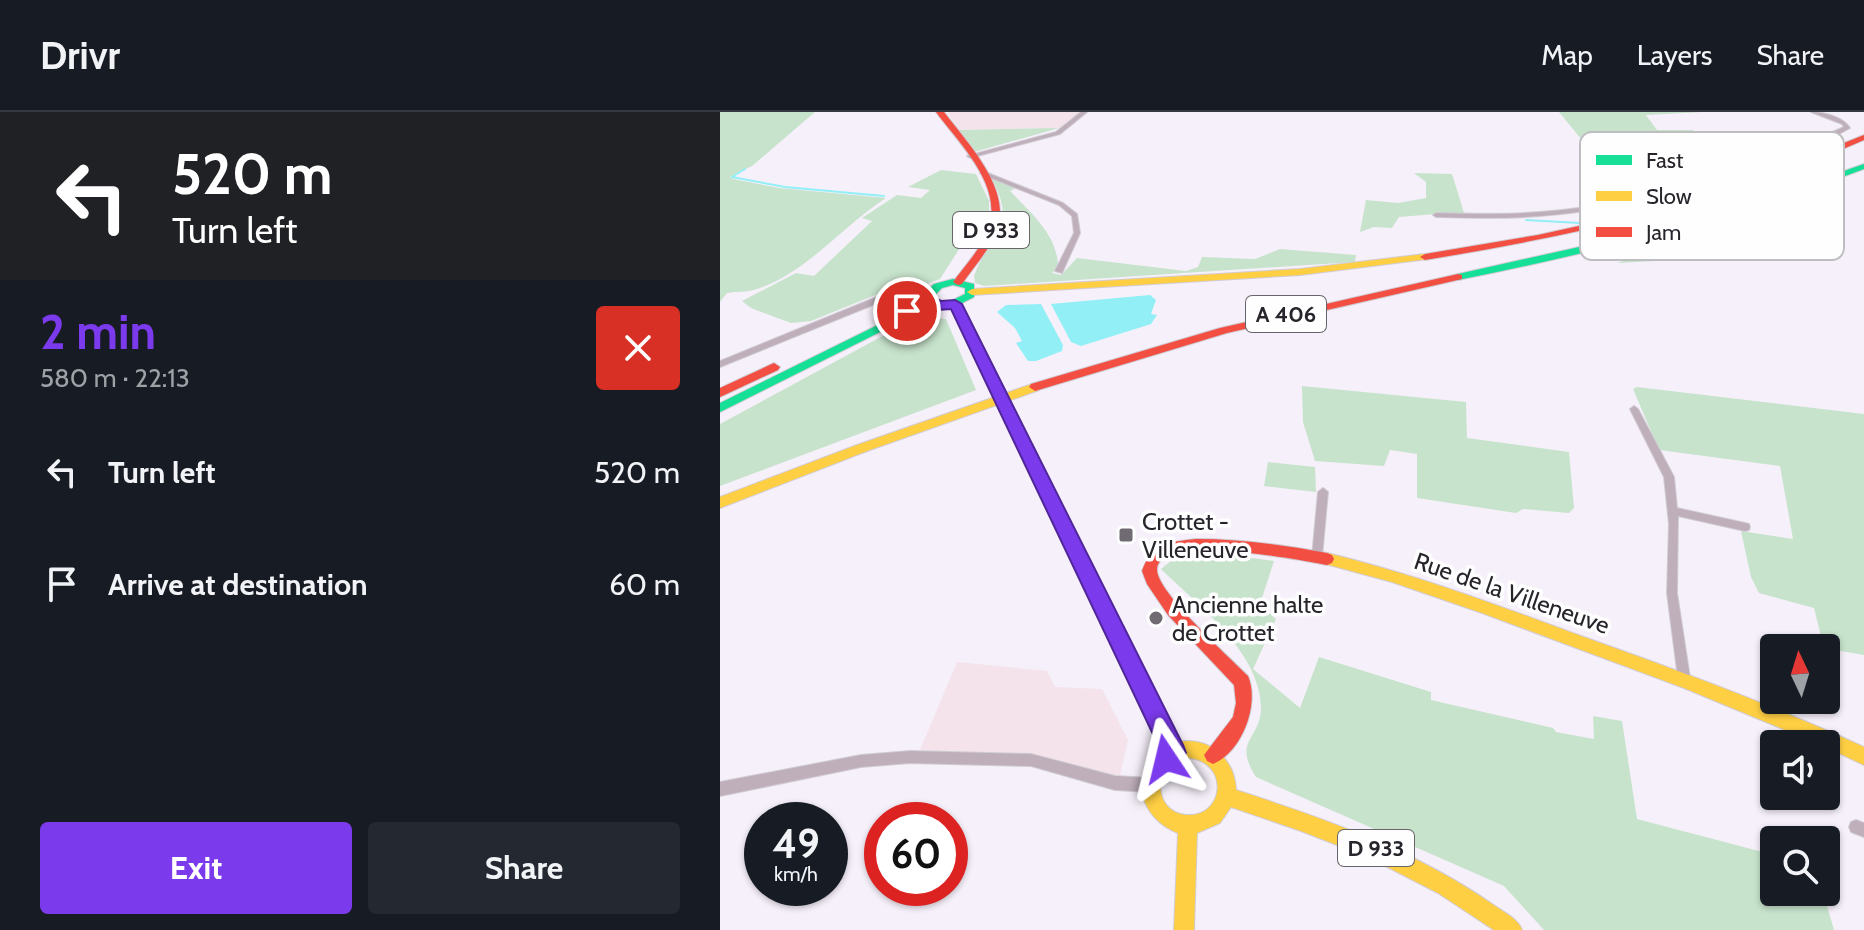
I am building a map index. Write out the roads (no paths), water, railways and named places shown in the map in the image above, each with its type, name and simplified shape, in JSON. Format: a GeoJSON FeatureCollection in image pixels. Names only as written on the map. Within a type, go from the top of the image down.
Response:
{"type":"FeatureCollection","features":[{"type":"Feature","properties":{"kind":"main road","name":"D 933"},"geometry":{"type":"LineString","coordinates":[[940,112],[994,191],[997,212],[986,238],[958,282]]}},
{"type":"Feature","properties":{"kind":"main road"},"geometry":{"type":"LineString","coordinates":[[1844,146],[1864,137]]}},
{"type":"Feature","properties":{"kind":"main road","name":"A 406"},"geometry":{"type":"LineString","coordinates":[[1844,168],[1864,160]]}},
{"type":"Feature","properties":{"kind":"main road","name":"A 406"},"geometry":{"type":"LineString","coordinates":[[1844,174],[1864,166]]}},
{"type":"Feature","properties":{"kind":"main road"},"geometry":{"type":"LineString","coordinates":[[720,393],[900,315],[932,298],[955,304],[967,299],[972,292],[1073,282],[1298,272],[1441,256],[1580,228]]}},
{"type":"Feature","properties":{"kind":"main road","name":"A 406"},"geometry":{"type":"LineString","coordinates":[[720,495],[985,396],[1130,350],[1298,305],[1580,244]]}},
{"type":"Feature","properties":{"kind":"main road","name":"A 406"},"geometry":{"type":"LineString","coordinates":[[720,503],[985,403],[1141,353],[1322,306],[1580,250]]}},
{"type":"Feature","properties":{"kind":"main road"},"geometry":{"type":"LineString","coordinates":[[720,408],[894,321],[932,298],[943,284],[958,282],[970,286],[972,292]]}},
{"type":"Feature","properties":{"kind":"main road"},"geometry":{"type":"LineString","coordinates":[[955,304],[1174,753]]}},
{"type":"Feature","properties":{"kind":"main road","name":"Rue de la Villeneuve"},"geometry":{"type":"LineString","coordinates":[[1213,755],[1235,732],[1246,710],[1247,694],[1242,681],[1150,581],[1149,568],[1153,561],[1164,551],[1182,545],[1224,546],[1317,557],[1417,584],[1748,702],[1864,756]]}},
{"type":"Feature","properties":{"kind":"main road"},"geometry":{"type":"LineString","coordinates":[[1194,749],[1213,755],[1225,773],[1225,796],[1211,817],[1188,825],[1164,819],[1151,798],[1151,785],[1159,766],[1174,753],[1194,749]]}},
{"type":"Feature","properties":{"kind":"main road","name":"D 933"},"geometry":{"type":"LineString","coordinates":[[1225,796],[1334,829],[1396,856],[1463,895],[1512,930]]}},
{"type":"Feature","properties":{"kind":"main road"},"geometry":{"type":"LineString","coordinates":[[1184,930],[1188,825]]}},
{"type":"Feature","properties":{"kind":"street"},"geometry":{"type":"LineString","coordinates":[[970,156],[1058,133],[1084,112]]}},
{"type":"Feature","properties":{"kind":"street"},"geometry":{"type":"LineString","coordinates":[[1814,112],[1844,123],[1847,128],[1838,132]]}},
{"type":"Feature","properties":{"kind":"street"},"geometry":{"type":"LineString","coordinates":[[983,173],[1061,204],[1075,215],[1077,233],[1059,271]]}},
{"type":"Feature","properties":{"kind":"street"},"geometry":{"type":"LineString","coordinates":[[1436,215],[1548,216],[1580,209]]}},
{"type":"Feature","properties":{"kind":"street"},"geometry":{"type":"LineString","coordinates":[[720,364],[897,292],[912,288],[932,298]]}},
{"type":"Feature","properties":{"kind":"street"},"geometry":{"type":"LineString","coordinates":[[1634,409],[1669,477],[1674,511],[1672,593],[1684,678]]}},
{"type":"Feature","properties":{"kind":"street"},"geometry":{"type":"LineString","coordinates":[[1317,557],[1323,492]]}},
{"type":"Feature","properties":{"kind":"street"},"geometry":{"type":"LineString","coordinates":[[1674,511],[1745,527]]}},
{"type":"Feature","properties":{"kind":"street"},"geometry":{"type":"LineString","coordinates":[[720,789],[861,761],[910,757],[1031,760],[1115,783],[1151,785]]}},
{"type":"Feature","properties":{"kind":"water"},"geometry":{"type":"Polygon","coordinates":[[[1150,295],[1156,300],[1151,314],[1157,315],[1151,324],[1081,346],[1071,342],[1051,304],[1150,295]]]}},
{"type":"Feature","properties":{"kind":"water"},"geometry":{"type":"Polygon","coordinates":[[[1041,304],[1063,345],[1062,351],[1028,361],[1016,343],[1022,341],[1015,328],[997,312],[1006,305],[1041,304]]]}},
{"type":"Feature","properties":{"kind":"waterway"},"geometry":{"type":"LineString","coordinates":[[745,169],[732,177],[785,187],[884,196]]}},
{"type":"Feature","properties":{"kind":"waterway"},"geometry":{"type":"LineString","coordinates":[[1526,220],[1579,223]]}},
{"type":"Feature","properties":{"kind":"place","name":"Crottet - Villeneuve"},"geometry":{"type":"Point","coordinates":[1126,535]}},
{"type":"Feature","properties":{"kind":"place","name":"Ancienne halte de Crottet"},"geometry":{"type":"Point","coordinates":[1156,618]}}]}
